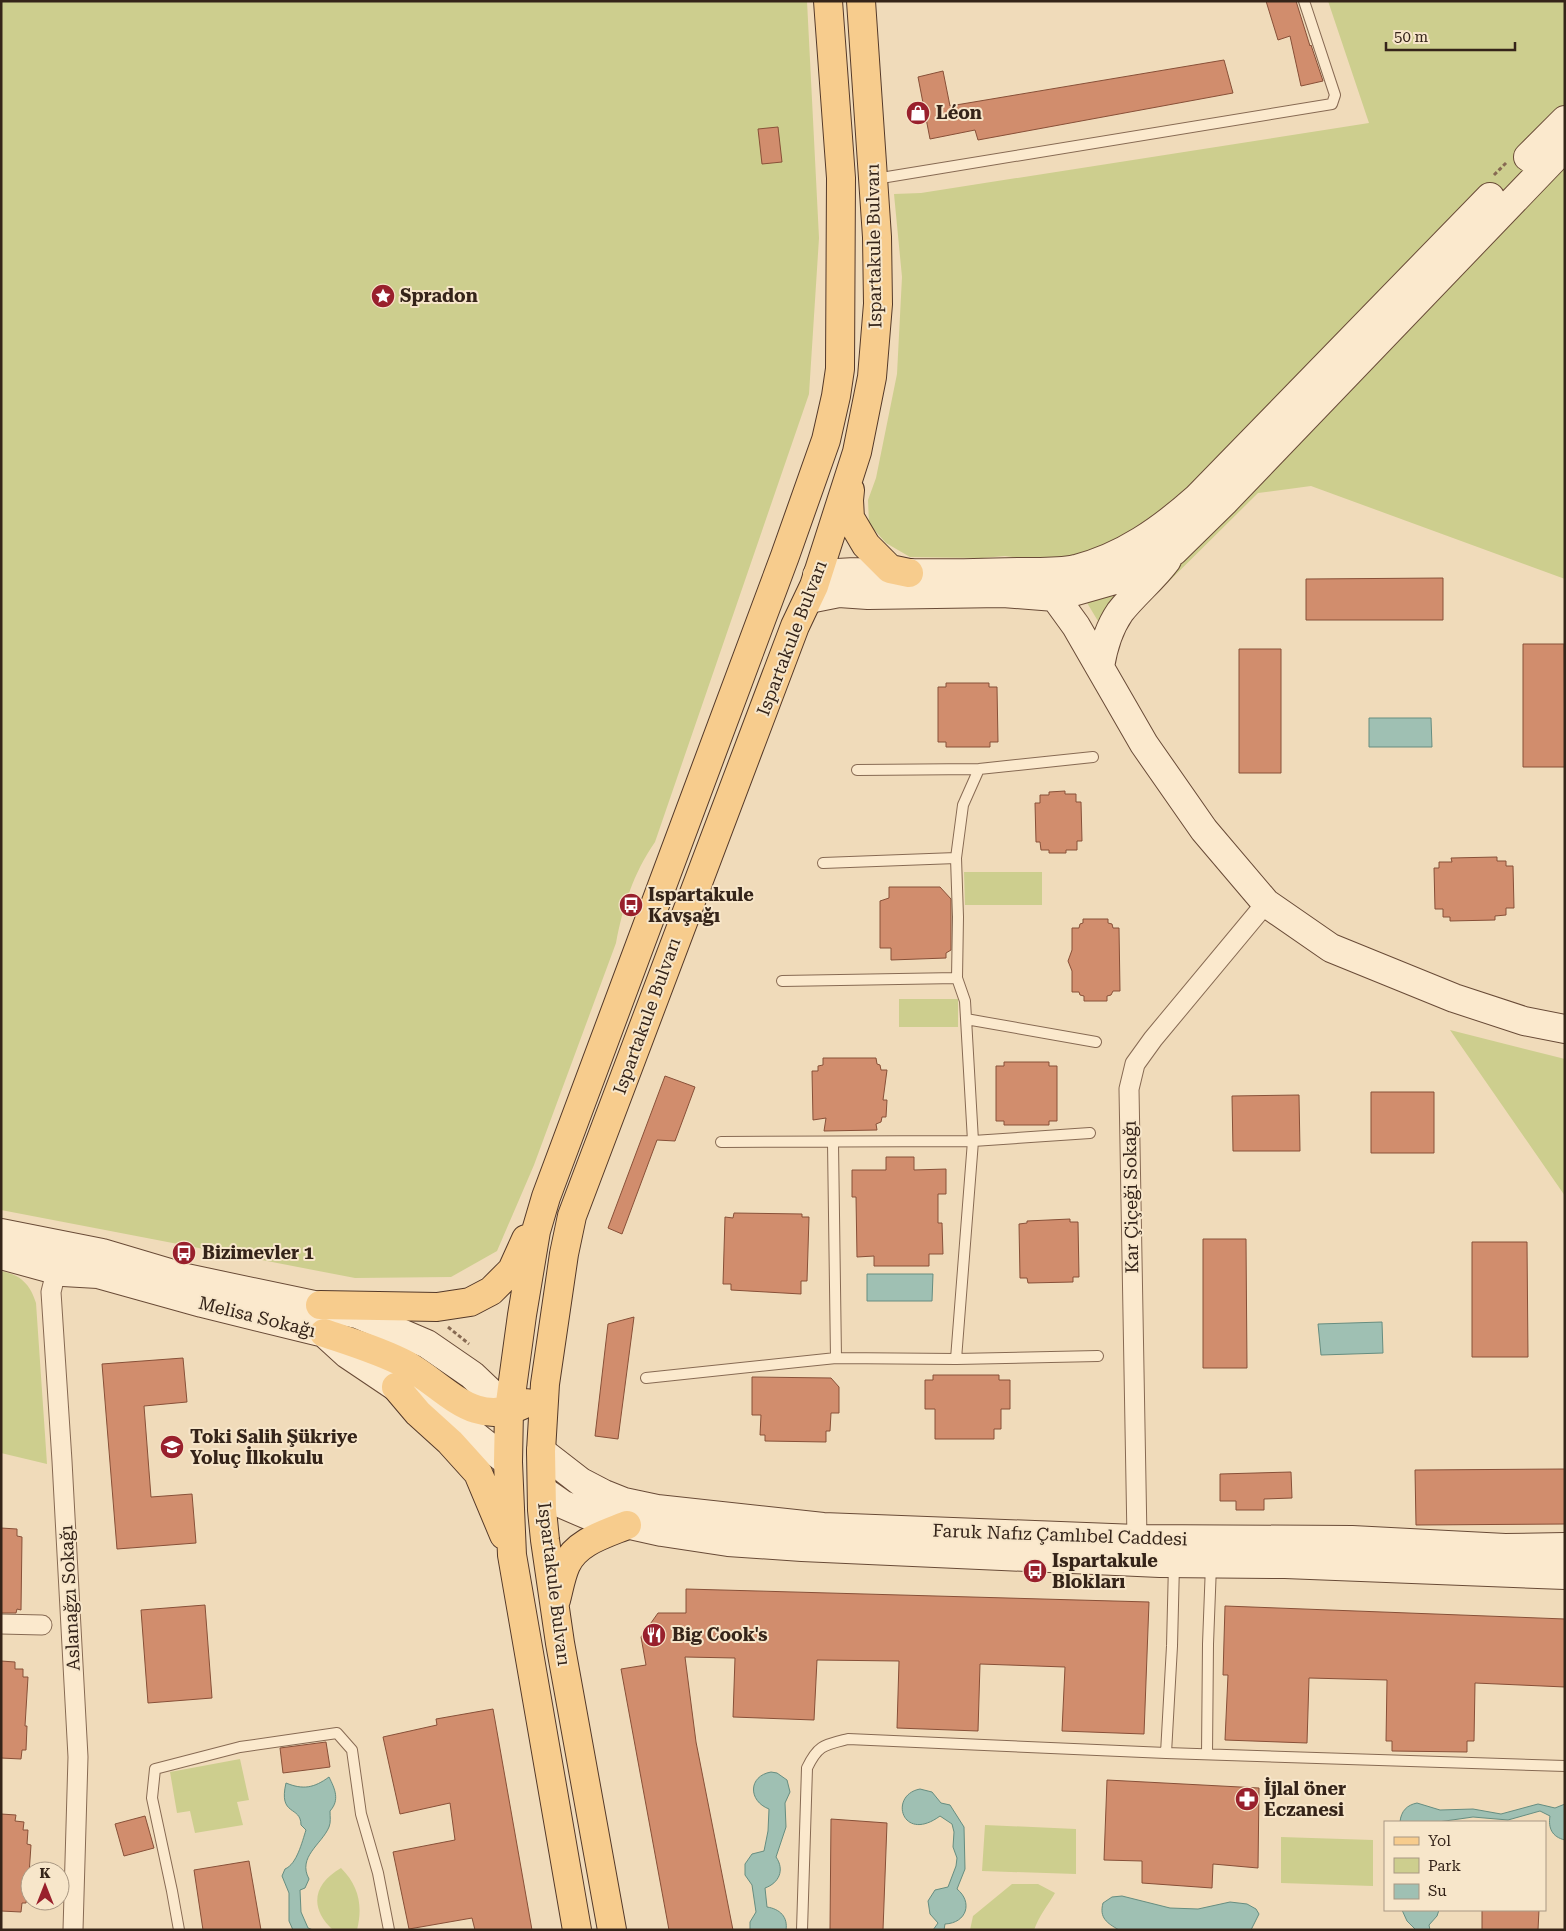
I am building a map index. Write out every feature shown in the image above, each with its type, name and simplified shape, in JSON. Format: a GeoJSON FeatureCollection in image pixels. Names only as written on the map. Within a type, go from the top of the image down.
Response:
{"type":"FeatureCollection","features":[{"type":"Feature","properties":{"kind":"main road","name":"Ispartakule Bulvarı"},"geometry":{"type":"LineString","coordinates":[[612,1930],[554,1608],[545,1540],[541,1451],[545,1384],[564,1254],[572,1216],[795,626],[799,585],[840,369],[841,178],[828,1]]}},
{"type":"Feature","properties":{"kind":"main road","name":"Ispartakule Bulvarı"},"geometry":{"type":"LineString","coordinates":[[577,1930],[512,1555],[508,1462],[509,1410],[536,1231],[546,1197],[799,585],[857,452],[872,377],[878,304],[874,179],[861,1]]}},
{"type":"Feature","properties":{"kind":"main road"},"geometry":{"type":"LineString","coordinates":[[857,452],[849,500],[850,518],[866,546],[879,560],[890,569],[909,573]]}},
{"type":"Feature","properties":{"kind":"main road"},"geometry":{"type":"LineString","coordinates":[[320,1305],[437,1307],[470,1302],[482,1297],[491,1292],[512,1270],[546,1197]]}},
{"type":"Feature","properties":{"kind":"main road"},"geometry":{"type":"LineString","coordinates":[[324,1333],[354,1343],[406,1365],[472,1409],[492,1413],[509,1410],[524,1404],[536,1396],[545,1384]]}},
{"type":"Feature","properties":{"kind":"main road"},"geometry":{"type":"LineString","coordinates":[[396,1387],[418,1413],[450,1442],[478,1473],[512,1555]]}},
{"type":"Feature","properties":{"kind":"main road"},"geometry":{"type":"LineString","coordinates":[[509,1410],[541,1451]]}},
{"type":"Feature","properties":{"kind":"main road"},"geometry":{"type":"LineString","coordinates":[[508,1462],[542,1490]]}},
{"type":"Feature","properties":{"kind":"main road"},"geometry":{"type":"LineString","coordinates":[[554,1608],[566,1564],[576,1552],[593,1539],[627,1525]]}},
{"type":"Feature","properties":{"kind":"street"},"geometry":{"type":"LineString","coordinates":[[799,585],[852,571],[1041,573],[1074,569],[1107,558],[1145,540],[1170,522],[1197,498],[1565,120]]}},
{"type":"Feature","properties":{"kind":"street"},"geometry":{"type":"LineString","coordinates":[[1100,666],[1107,638],[1120,613],[1175,550],[1224,502],[1565,147]]}},
{"type":"Feature","properties":{"kind":"street"},"geometry":{"type":"LineString","coordinates":[[799,585],[839,593],[1003,593],[1055,597],[1118,579],[1175,550]]}},
{"type":"Feature","properties":{"kind":"street"},"geometry":{"type":"LineString","coordinates":[[1074,569],[1066,574],[1058,584],[1055,597],[1076,626],[1144,744],[1204,830],[1266,903],[1331,948],[1454,998],[1524,1021],[1565,1029]]}},
{"type":"Feature","properties":{"kind":"street","name":"Kar Çiçeği Sokağı"},"geometry":{"type":"LineString","coordinates":[[1142,1550],[1129,1089],[1135,1064],[1266,903]]}},
{"type":"Feature","properties":{"kind":"street","name":"Melisa Sokağı"},"geometry":{"type":"LineString","coordinates":[[1,1233],[102,1253],[186,1278],[357,1314],[428,1344],[472,1375],[509,1410]]}},
{"type":"Feature","properties":{"kind":"street","name":"Melisa Sokağı"},"geometry":{"type":"LineString","coordinates":[[1,1255],[63,1272],[98,1274],[202,1303],[324,1333],[347,1354],[396,1387],[469,1431],[508,1462]]}},
{"type":"Feature","properties":{"kind":"street","name":"Aslanağzı Sokağı"},"geometry":{"type":"LineString","coordinates":[[63,1272],[54,1280],[51,1292],[63,1470],[78,1758],[73,1930]]}},
{"type":"Feature","properties":{"kind":"street","name":"Faruk Nafız Çamlıbel Caddesi"},"geometry":{"type":"LineString","coordinates":[[541,1451],[581,1482],[604,1494],[624,1502],[657,1508],[823,1527],[1142,1550],[1211,1564],[1302,1565],[1565,1575]]}},
{"type":"Feature","properties":{"kind":"street","name":"Faruk Nafız Çamlıbel Caddesi"},"geometry":{"type":"LineString","coordinates":[[542,1490],[562,1504],[590,1516],[627,1525],[728,1542],[812,1548],[1142,1550],[1352,1540],[1504,1548],[1565,1547]]}},
{"type":"Feature","properties":{"kind":"street"},"geometry":{"type":"LineString","coordinates":[[1,1624],[42,1625]]}},
{"type":"Feature","properties":{"kind":"lane"},"geometry":{"type":"LineString","coordinates":[[874,179],[1332,104],[1335,95],[1304,1]]}},
{"type":"Feature","properties":{"kind":"lane"},"geometry":{"type":"LineString","coordinates":[[857,770],[979,770],[1093,757]]}},
{"type":"Feature","properties":{"kind":"lane"},"geometry":{"type":"LineString","coordinates":[[956,1358],[973,1141],[965,1001],[957,978],[958,917],[956,858],[963,805],[979,770]]}},
{"type":"Feature","properties":{"kind":"lane"},"geometry":{"type":"LineString","coordinates":[[823,863],[956,858]]}},
{"type":"Feature","properties":{"kind":"lane"},"geometry":{"type":"LineString","coordinates":[[782,981],[957,978]]}},
{"type":"Feature","properties":{"kind":"lane"},"geometry":{"type":"LineString","coordinates":[[966,1019],[1096,1042]]}},
{"type":"Feature","properties":{"kind":"lane"},"geometry":{"type":"LineString","coordinates":[[720,1142],[973,1141],[1090,1133]]}},
{"type":"Feature","properties":{"kind":"lane"},"geometry":{"type":"LineString","coordinates":[[832,1143],[836,1358]]}},
{"type":"Feature","properties":{"kind":"lane"},"geometry":{"type":"LineString","coordinates":[[646,1378],[836,1358],[1098,1356]]}},
{"type":"Feature","properties":{"kind":"lane"},"geometry":{"type":"LineString","coordinates":[[1142,1550],[1172,1646],[1166,1753]]}},
{"type":"Feature","properties":{"kind":"lane"},"geometry":{"type":"LineString","coordinates":[[1207,1754],[1211,1564]]}},
{"type":"Feature","properties":{"kind":"lane"},"geometry":{"type":"LineString","coordinates":[[178,1930],[172,1891],[152,1798],[155,1769],[240,1748],[337,1732],[352,1750],[361,1814],[378,1873],[389,1930]]}},
{"type":"Feature","properties":{"kind":"lane"},"geometry":{"type":"LineString","coordinates":[[802,1930],[807,1768],[815,1752],[828,1744],[848,1739],[1166,1753],[1564,1766]]}},
{"type":"Feature","properties":{"kind":"path"},"geometry":{"type":"LineString","coordinates":[[1492,178],[1512,157]]}},
{"type":"Feature","properties":{"kind":"path"},"geometry":{"type":"LineString","coordinates":[[447,1326],[475,1349]]}},
{"type":"Feature","properties":{"kind":"green space"},"geometry":{"type":"Polygon","coordinates":[[[1,1],[807,1],[819,238],[809,394],[655,842],[647,854],[630,891],[616,943],[534,1165],[497,1251],[451,1277],[355,1278],[1,1210],[1,1]]]}},
{"type":"Feature","properties":{"kind":"green space"},"geometry":{"type":"Polygon","coordinates":[[[1328,1],[1565,1],[1565,579],[1311,486],[1258,493],[1139,611],[1123,631],[1117,653],[1083,596],[1029,559],[1005,556],[982,558],[910,557],[886,543],[869,524],[868,500],[876,478],[897,374],[902,277],[894,194],[921,193],[1369,123],[1328,1]]]}},
{"type":"Feature","properties":{"kind":"green space"},"geometry":{"type":"Polygon","coordinates":[[[964,872],[1042,872],[1042,905],[965,905],[964,872]]]}},
{"type":"Feature","properties":{"kind":"green space"},"geometry":{"type":"Polygon","coordinates":[[[899,999],[958,999],[958,1027],[899,1027],[899,999]]]}},
{"type":"Feature","properties":{"kind":"green space"},"geometry":{"type":"Polygon","coordinates":[[[1450,1030],[1565,1059],[1565,1196],[1450,1030]]]}},
{"type":"Feature","properties":{"kind":"green space"},"geometry":{"type":"Polygon","coordinates":[[[1,1271],[14,1275],[24,1281],[36,1303],[47,1464],[1,1453],[1,1271]]]}},
{"type":"Feature","properties":{"kind":"green space"},"geometry":{"type":"Polygon","coordinates":[[[240,1759],[249,1800],[237,1802],[243,1825],[195,1833],[190,1811],[177,1813],[170,1772],[240,1759]]]}},
{"type":"Feature","properties":{"kind":"green space"},"geometry":{"type":"Polygon","coordinates":[[[985,1825],[1076,1829],[1076,1874],[982,1871],[985,1825]]]}},
{"type":"Feature","properties":{"kind":"green space"},"geometry":{"type":"Polygon","coordinates":[[[1281,1837],[1373,1840],[1373,1886],[1281,1883],[1281,1837]]]}},
{"type":"Feature","properties":{"kind":"green space"},"geometry":{"type":"Polygon","coordinates":[[[341,1868],[356,1889],[360,1913],[357,1930],[333,1930],[320,1913],[317,1897],[320,1889],[332,1874],[341,1868]]]}},
{"type":"Feature","properties":{"kind":"green space"},"geometry":{"type":"Polygon","coordinates":[[[1012,1884],[1038,1884],[1055,1893],[1034,1930],[970,1930],[973,1916],[1012,1884]]]}},
{"type":"Feature","properties":{"kind":"water"},"geometry":{"type":"Polygon","coordinates":[[[1369,718],[1431,718],[1432,747],[1369,747],[1369,718]]]}},
{"type":"Feature","properties":{"kind":"water"},"geometry":{"type":"Polygon","coordinates":[[[867,1274],[933,1274],[932,1301],[867,1301],[867,1274]]]}},
{"type":"Feature","properties":{"kind":"water"},"geometry":{"type":"Polygon","coordinates":[[[1382,1322],[1383,1353],[1321,1355],[1318,1324],[1382,1322]]]}},
{"type":"Feature","properties":{"kind":"water"},"geometry":{"type":"Polygon","coordinates":[[[777,1773],[787,1780],[790,1792],[785,1803],[786,1827],[776,1857],[780,1867],[779,1876],[774,1883],[765,1888],[767,1907],[782,1914],[786,1921],[786,1930],[750,1930],[750,1922],[756,1912],[752,1885],[745,1875],[745,1864],[752,1854],[764,1851],[768,1831],[769,1809],[757,1800],[754,1795],[754,1789],[758,1778],[763,1774],[777,1773]]]}},
{"type":"Feature","properties":{"kind":"water"},"geometry":{"type":"Polygon","coordinates":[[[329,1777],[335,1790],[336,1799],[330,1811],[330,1825],[308,1857],[306,1871],[309,1879],[305,1888],[300,1890],[301,1912],[308,1928],[313,1930],[293,1930],[289,1921],[289,1893],[282,1876],[285,1869],[296,1858],[306,1830],[301,1825],[298,1815],[287,1806],[284,1794],[286,1783],[298,1787],[308,1787],[318,1784],[329,1777]]]}},
{"type":"Feature","properties":{"kind":"water"},"geometry":{"type":"Polygon","coordinates":[[[920,1789],[932,1792],[941,1803],[950,1805],[964,1827],[965,1869],[957,1889],[962,1894],[966,1906],[963,1916],[952,1923],[945,1924],[944,1930],[933,1930],[938,1923],[930,1914],[928,1901],[935,1890],[948,1887],[956,1866],[957,1858],[953,1847],[954,1832],[952,1824],[940,1816],[927,1823],[916,1824],[909,1821],[904,1815],[902,1808],[904,1800],[910,1793],[920,1789]]]}},
{"type":"Feature","properties":{"kind":"water"},"geometry":{"type":"Polygon","coordinates":[[[1417,1803],[1440,1810],[1473,1809],[1501,1814],[1538,1804],[1555,1808],[1565,1804],[1565,1840],[1554,1834],[1550,1828],[1550,1816],[1540,1811],[1508,1820],[1473,1817],[1445,1821],[1400,1821],[1405,1809],[1417,1803]]]}},
{"type":"Feature","properties":{"kind":"water"},"geometry":{"type":"Polygon","coordinates":[[[1122,1896],[1170,1908],[1198,1909],[1230,1902],[1247,1904],[1256,1909],[1259,1914],[1251,1930],[1119,1930],[1105,1920],[1102,1908],[1103,1903],[1112,1897],[1122,1896]]]}},
{"type":"Feature","properties":{"kind":"water"},"geometry":{"type":"Polygon","coordinates":[[[1402,1911],[1439,1911],[1429,1925],[1430,1930],[1416,1930],[1407,1921],[1402,1911]]]}},
{"type":"Feature","properties":{"kind":"building"},"geometry":{"type":"Polygon","coordinates":[[[1266,1],[1296,1],[1323,81],[1301,86],[1290,36],[1278,40],[1266,1]]]}},
{"type":"Feature","properties":{"kind":"building"},"geometry":{"type":"Polygon","coordinates":[[[1224,60],[1233,93],[978,140],[975,130],[930,139],[918,77],[943,71],[950,106],[1224,60]]]}},
{"type":"Feature","properties":{"kind":"building"},"geometry":{"type":"Polygon","coordinates":[[[778,127],[782,162],[762,164],[758,129],[778,127]]]}},
{"type":"Feature","properties":{"kind":"building"},"geometry":{"type":"Polygon","coordinates":[[[1443,578],[1443,620],[1306,620],[1306,579],[1443,578]]]}},
{"type":"Feature","properties":{"kind":"building"},"geometry":{"type":"Polygon","coordinates":[[[1523,644],[1564,644],[1565,767],[1523,767],[1523,644]]]}},
{"type":"Feature","properties":{"kind":"building"},"geometry":{"type":"Polygon","coordinates":[[[1239,649],[1281,649],[1281,773],[1239,773],[1239,649]]]}},
{"type":"Feature","properties":{"kind":"building"},"geometry":{"type":"Polygon","coordinates":[[[946,683],[989,683],[989,687],[997,687],[998,742],[990,742],[990,747],[946,747],[946,742],[938,742],[938,687],[946,687],[946,683]]]}},
{"type":"Feature","properties":{"kind":"building"},"geometry":{"type":"Polygon","coordinates":[[[1065,791],[1065,794],[1076,794],[1076,802],[1081,802],[1082,841],[1077,841],[1077,850],[1066,850],[1066,853],[1049,853],[1049,850],[1041,850],[1040,842],[1036,842],[1035,803],[1040,803],[1040,795],[1049,795],[1049,792],[1065,791]]]}},
{"type":"Feature","properties":{"kind":"building"},"geometry":{"type":"Polygon","coordinates":[[[1497,857],[1497,861],[1506,861],[1506,866],[1513,866],[1514,908],[1506,908],[1506,915],[1495,916],[1495,920],[1450,921],[1450,917],[1443,917],[1443,909],[1435,909],[1434,868],[1439,868],[1439,862],[1452,862],[1451,858],[1497,857]]]}},
{"type":"Feature","properties":{"kind":"building"},"geometry":{"type":"Polygon","coordinates":[[[889,887],[940,887],[951,899],[951,950],[946,953],[946,958],[891,960],[891,948],[880,948],[880,901],[889,898],[889,887]]]}},
{"type":"Feature","properties":{"kind":"building"},"geometry":{"type":"Polygon","coordinates":[[[1083,919],[1108,919],[1108,923],[1112,924],[1113,928],[1119,928],[1120,991],[1113,991],[1111,995],[1107,996],[1107,1001],[1084,1001],[1084,996],[1080,995],[1079,992],[1072,992],[1072,971],[1068,961],[1072,950],[1072,928],[1079,928],[1080,924],[1083,923],[1083,919]]]}},
{"type":"Feature","properties":{"kind":"building"},"geometry":{"type":"Polygon","coordinates":[[[823,1058],[876,1058],[881,1070],[887,1070],[883,1100],[887,1100],[886,1117],[882,1117],[881,1122],[876,1124],[877,1130],[824,1131],[826,1118],[813,1120],[812,1071],[818,1071],[818,1066],[823,1065],[823,1058]]]}},
{"type":"Feature","properties":{"kind":"building"},"geometry":{"type":"Polygon","coordinates":[[[1004,1062],[1049,1062],[1049,1066],[1057,1066],[1057,1121],[1049,1121],[1049,1125],[1004,1125],[1004,1121],[996,1121],[996,1066],[1004,1066],[1004,1062]]]}},
{"type":"Feature","properties":{"kind":"building"},"geometry":{"type":"Polygon","coordinates":[[[665,1076],[695,1087],[675,1141],[657,1140],[622,1234],[608,1228],[665,1076]]]}},
{"type":"Feature","properties":{"kind":"building"},"geometry":{"type":"Polygon","coordinates":[[[1371,1092],[1434,1092],[1434,1153],[1371,1153],[1371,1092]]]}},
{"type":"Feature","properties":{"kind":"building"},"geometry":{"type":"Polygon","coordinates":[[[1299,1095],[1300,1151],[1233,1151],[1232,1096],[1299,1095]]]}},
{"type":"Feature","properties":{"kind":"building"},"geometry":{"type":"Polygon","coordinates":[[[886,1157],[914,1157],[914,1170],[946,1169],[946,1194],[938,1194],[938,1223],[942,1223],[943,1254],[929,1254],[929,1266],[874,1266],[874,1256],[857,1257],[856,1197],[852,1197],[852,1170],[886,1170],[886,1157]]]}},
{"type":"Feature","properties":{"kind":"building"},"geometry":{"type":"Polygon","coordinates":[[[734,1213],[802,1214],[802,1217],[809,1217],[807,1281],[801,1281],[801,1294],[731,1290],[731,1284],[723,1284],[725,1217],[733,1218],[734,1213]]]}},
{"type":"Feature","properties":{"kind":"building"},"geometry":{"type":"Polygon","coordinates":[[[1070,1219],[1070,1222],[1078,1222],[1079,1277],[1073,1277],[1073,1282],[1028,1283],[1027,1278],[1020,1278],[1019,1224],[1027,1223],[1027,1221],[1070,1219]]]}},
{"type":"Feature","properties":{"kind":"building"},"geometry":{"type":"Polygon","coordinates":[[[1203,1239],[1246,1239],[1247,1368],[1203,1368],[1203,1239]]]}},
{"type":"Feature","properties":{"kind":"building"},"geometry":{"type":"Polygon","coordinates":[[[1472,1242],[1527,1242],[1528,1357],[1472,1357],[1472,1242]]]}},
{"type":"Feature","properties":{"kind":"building"},"geometry":{"type":"Polygon","coordinates":[[[634,1317],[618,1439],[595,1436],[608,1324],[634,1317]]]}},
{"type":"Feature","properties":{"kind":"building"},"geometry":{"type":"Polygon","coordinates":[[[183,1358],[187,1402],[144,1406],[151,1497],[192,1494],[196,1543],[117,1549],[102,1364],[183,1358]]]}},
{"type":"Feature","properties":{"kind":"building"},"geometry":{"type":"Polygon","coordinates":[[[933,1375],[999,1375],[999,1380],[1010,1380],[1010,1409],[1001,1409],[1001,1429],[994,1429],[994,1439],[935,1439],[935,1409],[925,1409],[925,1380],[933,1380],[933,1375]]]}},
{"type":"Feature","properties":{"kind":"building"},"geometry":{"type":"Polygon","coordinates":[[[752,1377],[831,1378],[839,1387],[839,1413],[831,1413],[830,1431],[826,1431],[826,1442],[765,1441],[765,1435],[760,1435],[761,1415],[752,1415],[752,1377]]]}},
{"type":"Feature","properties":{"kind":"building"},"geometry":{"type":"Polygon","coordinates":[[[1565,1469],[1565,1524],[1416,1525],[1415,1470],[1565,1469]]]}},
{"type":"Feature","properties":{"kind":"building"},"geometry":{"type":"Polygon","coordinates":[[[1291,1472],[1292,1498],[1264,1499],[1264,1510],[1236,1510],[1236,1501],[1220,1501],[1220,1474],[1291,1472]]]}},
{"type":"Feature","properties":{"kind":"building"},"geometry":{"type":"Polygon","coordinates":[[[1,1528],[17,1529],[17,1536],[22,1537],[21,1610],[17,1609],[16,1613],[1,1613],[1,1528]]]}},
{"type":"Feature","properties":{"kind":"building"},"geometry":{"type":"Polygon","coordinates":[[[686,1589],[1149,1602],[1144,1734],[1062,1731],[1065,1667],[980,1664],[978,1731],[897,1728],[899,1661],[817,1660],[814,1720],[733,1717],[735,1658],[685,1657],[696,1742],[733,1930],[669,1930],[621,1669],[646,1665],[641,1637],[658,1613],[686,1613],[686,1589]]]}},
{"type":"Feature","properties":{"kind":"building"},"geometry":{"type":"Polygon","coordinates":[[[205,1605],[212,1698],[148,1703],[141,1610],[205,1605]]]}},
{"type":"Feature","properties":{"kind":"building"},"geometry":{"type":"Polygon","coordinates":[[[1225,1606],[1565,1619],[1565,1687],[1475,1683],[1474,1741],[1467,1741],[1467,1752],[1392,1751],[1392,1741],[1386,1741],[1387,1680],[1309,1678],[1307,1743],[1225,1740],[1228,1675],[1223,1675],[1225,1606]]]}},
{"type":"Feature","properties":{"kind":"building"},"geometry":{"type":"Polygon","coordinates":[[[1,1661],[15,1662],[15,1669],[23,1669],[23,1677],[28,1677],[25,1726],[27,1726],[26,1750],[22,1750],[21,1759],[1,1758],[1,1661]]]}},
{"type":"Feature","properties":{"kind":"building"},"geometry":{"type":"Polygon","coordinates":[[[493,1709],[532,1930],[475,1930],[472,1918],[409,1929],[393,1852],[455,1840],[450,1803],[400,1814],[383,1737],[437,1725],[436,1719],[493,1709]]]}},
{"type":"Feature","properties":{"kind":"building"},"geometry":{"type":"Polygon","coordinates":[[[326,1742],[330,1767],[283,1773],[280,1748],[326,1742]]]}},
{"type":"Feature","properties":{"kind":"building"},"geometry":{"type":"Polygon","coordinates":[[[1107,1780],[1259,1788],[1258,1868],[1213,1864],[1212,1888],[1142,1883],[1142,1861],[1104,1860],[1107,1780]]]}},
{"type":"Feature","properties":{"kind":"building"},"geometry":{"type":"Polygon","coordinates":[[[1,1814],[16,1815],[15,1821],[24,1822],[23,1830],[28,1830],[27,1844],[31,1845],[30,1861],[20,1861],[21,1912],[1,1911],[1,1814]]]}},
{"type":"Feature","properties":{"kind":"building"},"geometry":{"type":"Polygon","coordinates":[[[145,1816],[154,1848],[124,1856],[115,1824],[145,1816]]]}},
{"type":"Feature","properties":{"kind":"building"},"geometry":{"type":"Polygon","coordinates":[[[831,1819],[887,1823],[883,1930],[830,1930],[831,1819]]]}},
{"type":"Feature","properties":{"kind":"building"},"geometry":{"type":"Polygon","coordinates":[[[249,1861],[261,1930],[203,1930],[194,1870],[249,1861]]]}},
{"type":"Feature","properties":{"kind":"building"},"geometry":{"type":"Polygon","coordinates":[[[1482,1911],[1539,1911],[1538,1930],[1482,1930],[1482,1911]]]}},
{"type":"Feature","properties":{"kind":"place","name":"Léon"},"geometry":{"type":"Point","coordinates":[918,113]}},
{"type":"Feature","properties":{"kind":"place","name":"Spradon"},"geometry":{"type":"Point","coordinates":[383,296]}},
{"type":"Feature","properties":{"kind":"place","name":"Ispartakule Kavşağı"},"geometry":{"type":"Point","coordinates":[631,905]}},
{"type":"Feature","properties":{"kind":"place","name":"Bizimevler 1"},"geometry":{"type":"Point","coordinates":[184,1253]}},
{"type":"Feature","properties":{"kind":"place","name":"Toki Salih Şükriye Yoluç İlkokulu"},"geometry":{"type":"Point","coordinates":[172,1447]}},
{"type":"Feature","properties":{"kind":"place","name":"Ispartakule Blokları"},"geometry":{"type":"Point","coordinates":[1035,1571]}},
{"type":"Feature","properties":{"kind":"place","name":"Big Cook's"},"geometry":{"type":"Point","coordinates":[654,1635]}},
{"type":"Feature","properties":{"kind":"place","name":"İjlal öner Eczanesi"},"geometry":{"type":"Point","coordinates":[1247,1799]}}]}
